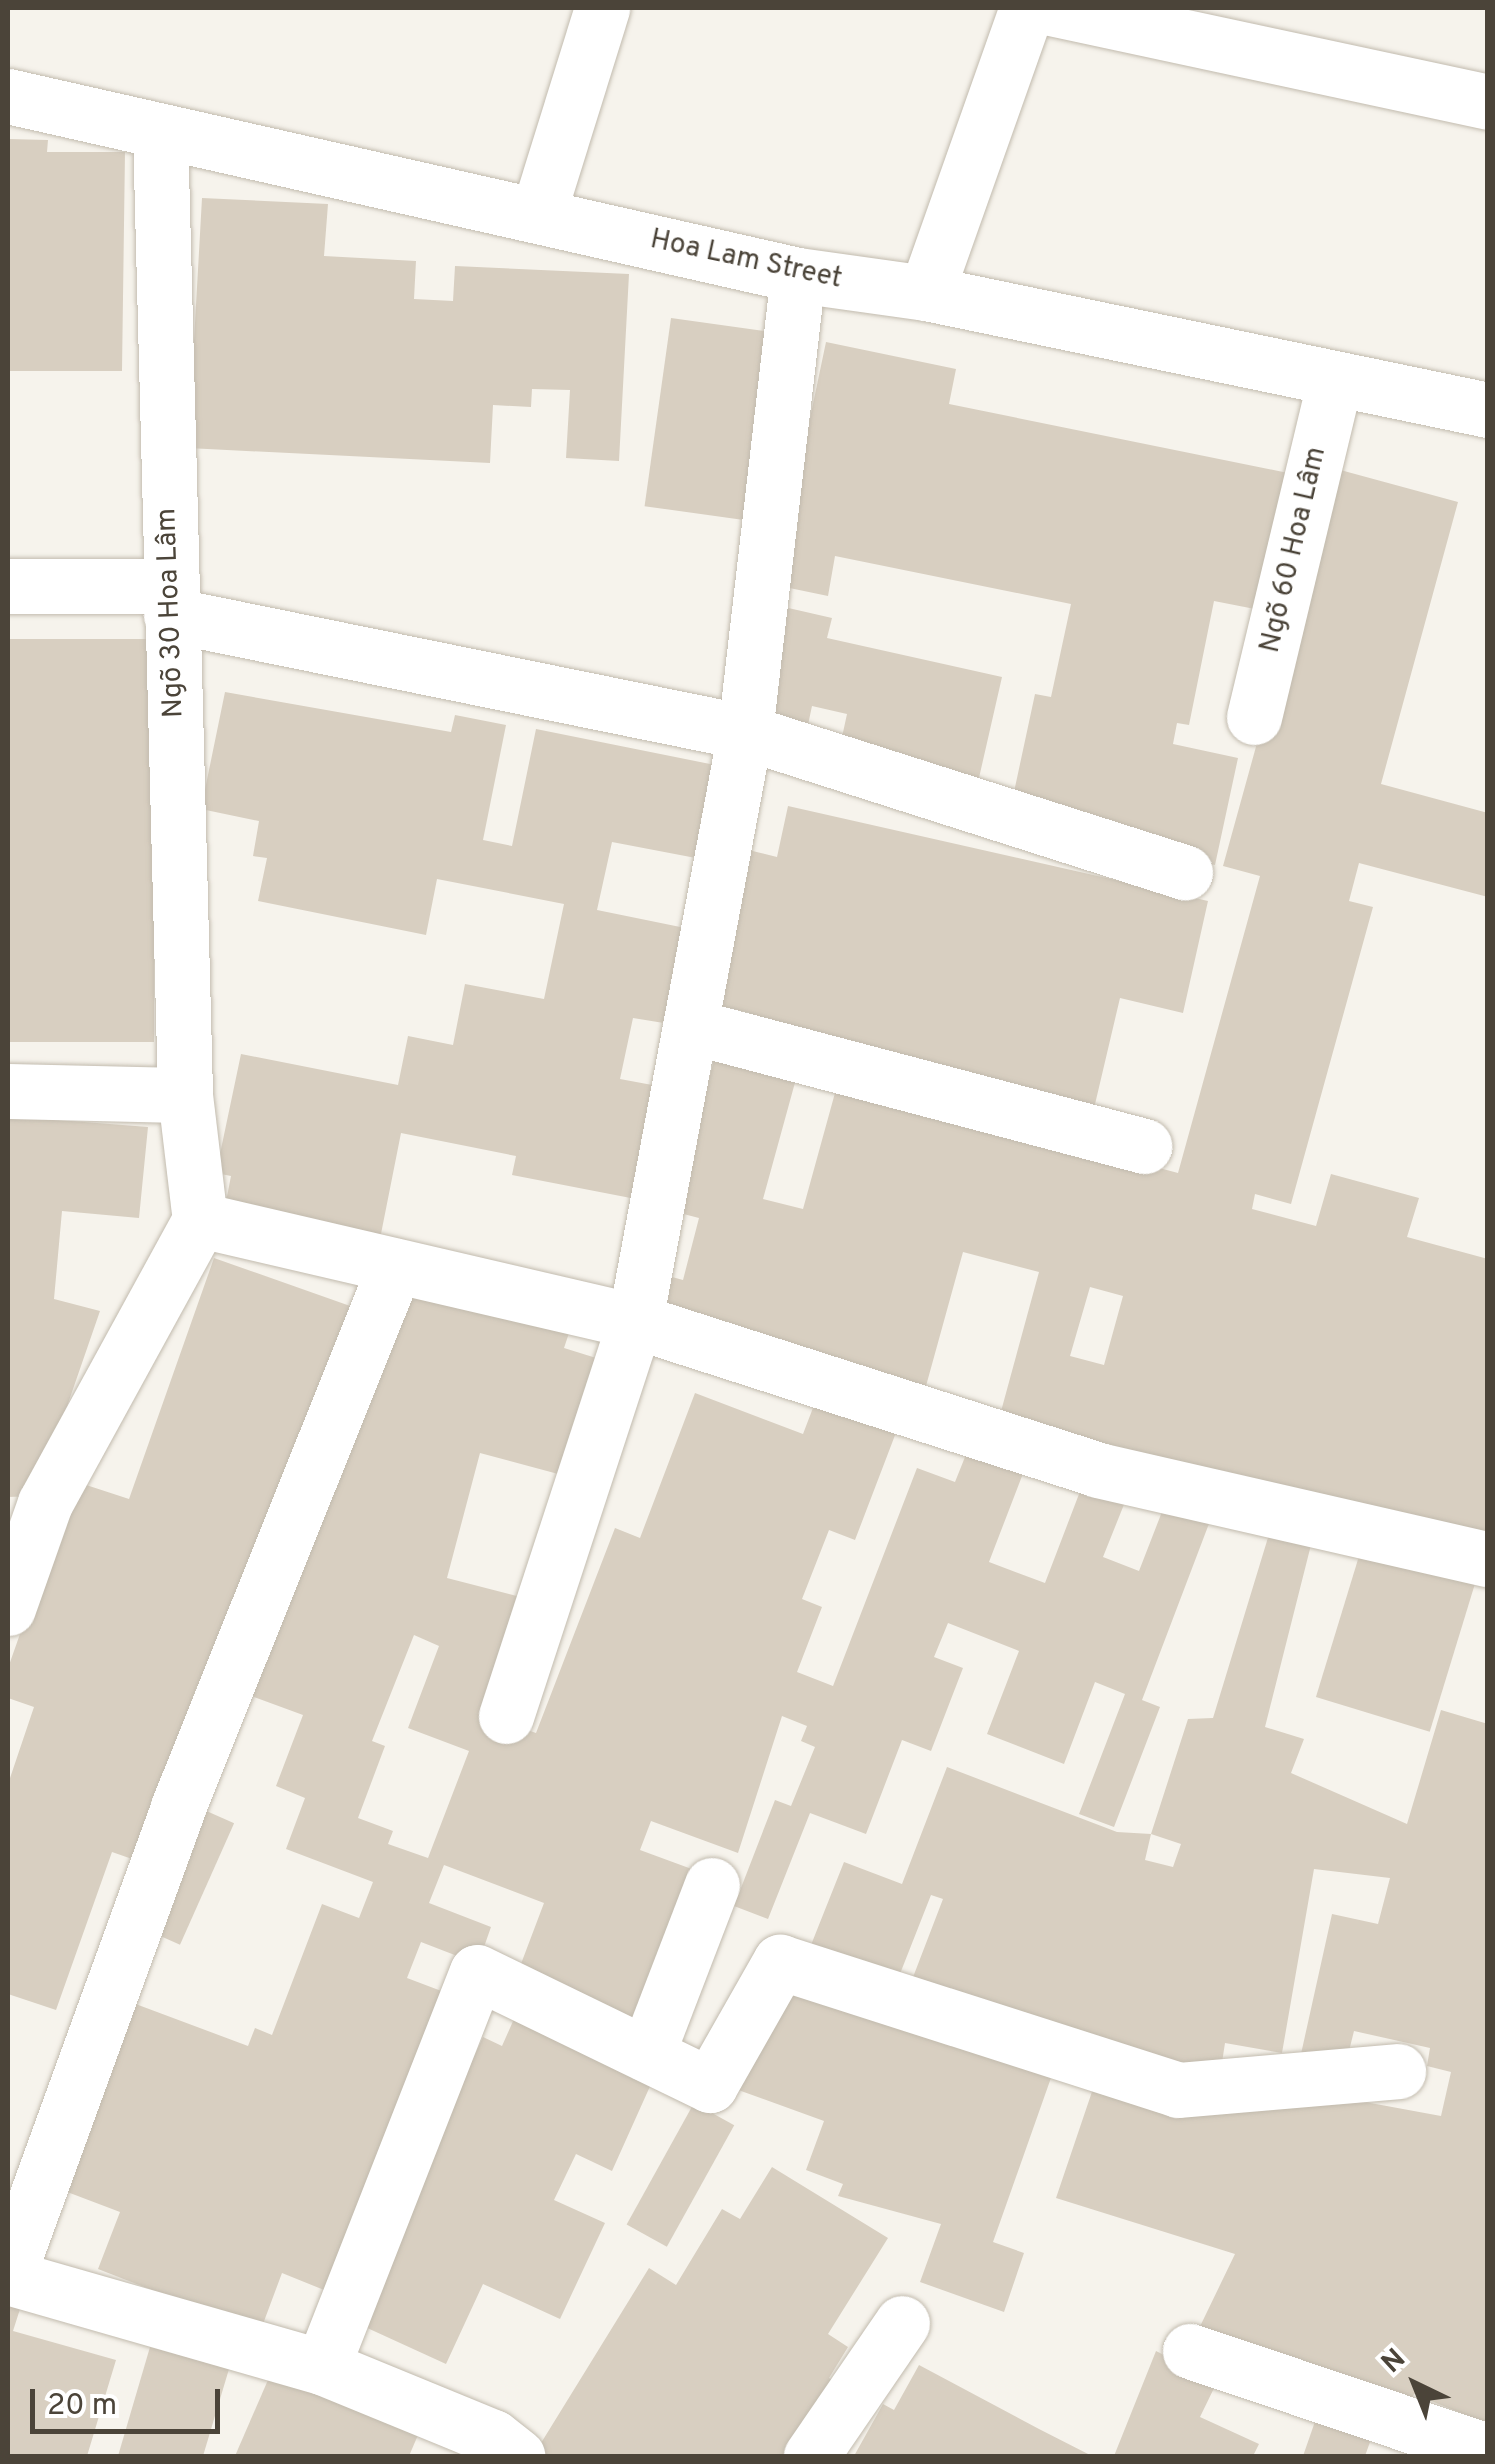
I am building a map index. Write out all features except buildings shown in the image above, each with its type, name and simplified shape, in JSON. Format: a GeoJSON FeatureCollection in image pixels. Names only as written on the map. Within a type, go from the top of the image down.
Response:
{"type":"FeatureCollection","features":[{"type":"Feature","properties":{"kind":"street"},"geometry":{"type":"LineString","coordinates":[[538,214],[602,8]]}},
{"type":"Feature","properties":{"kind":"street"},"geometry":{"type":"LineString","coordinates":[[926,292],[1027,8]]}},
{"type":"Feature","properties":{"kind":"street"},"geometry":{"type":"LineString","coordinates":[[1050,8],[1488,102]]}},
{"type":"Feature","properties":{"kind":"street","name":"Hoa Lam Street"},"geometry":{"type":"LineString","coordinates":[[8,96],[798,276],[926,292],[1334,383],[1488,410]]}},
{"type":"Feature","properties":{"kind":"street","name":"Ngõ 30 Hoa Lâm"},"geometry":{"type":"LineString","coordinates":[[160,131],[185,1095],[200,1220]]}},
{"type":"Feature","properties":{"kind":"street"},"geometry":{"type":"LineString","coordinates":[[506,1716],[635,1321],[745,732],[774,512],[798,276]]}},
{"type":"Feature","properties":{"kind":"street","name":"Ngõ 60 Hoa Lâm"},"geometry":{"type":"LineString","coordinates":[[1254,717],[1334,383]]}},
{"type":"Feature","properties":{"kind":"street"},"geometry":{"type":"LineString","coordinates":[[8,586],[170,600],[745,732],[1184,872]]}},
{"type":"Feature","properties":{"kind":"street"},"geometry":{"type":"LineString","coordinates":[[690,1026],[1144,1146]]}},
{"type":"Feature","properties":{"kind":"street"},"geometry":{"type":"LineString","coordinates":[[8,1091],[185,1095]]}},
{"type":"Feature","properties":{"kind":"street"},"geometry":{"type":"LineString","coordinates":[[8,1608],[26,1504],[200,1220],[635,1321],[1098,1470],[1488,1558]]}},
{"type":"Feature","properties":{"kind":"street"},"geometry":{"type":"LineString","coordinates":[[395,1266],[178,1806],[8,2276],[322,2367],[492,2437],[518,2456]]}},
{"type":"Feature","properties":{"kind":"street"},"geometry":{"type":"LineString","coordinates":[[646,2054],[712,1885]]}},
{"type":"Feature","properties":{"kind":"street"},"geometry":{"type":"LineString","coordinates":[[322,2367],[477,1972],[710,2085],[780,1962],[1178,2090],[1398,2071]]}},
{"type":"Feature","properties":{"kind":"street"},"geometry":{"type":"LineString","coordinates":[[812,2456],[902,2323]]}},
{"type":"Feature","properties":{"kind":"street"},"geometry":{"type":"LineString","coordinates":[[1190,2351],[1488,2451]]}}]}
